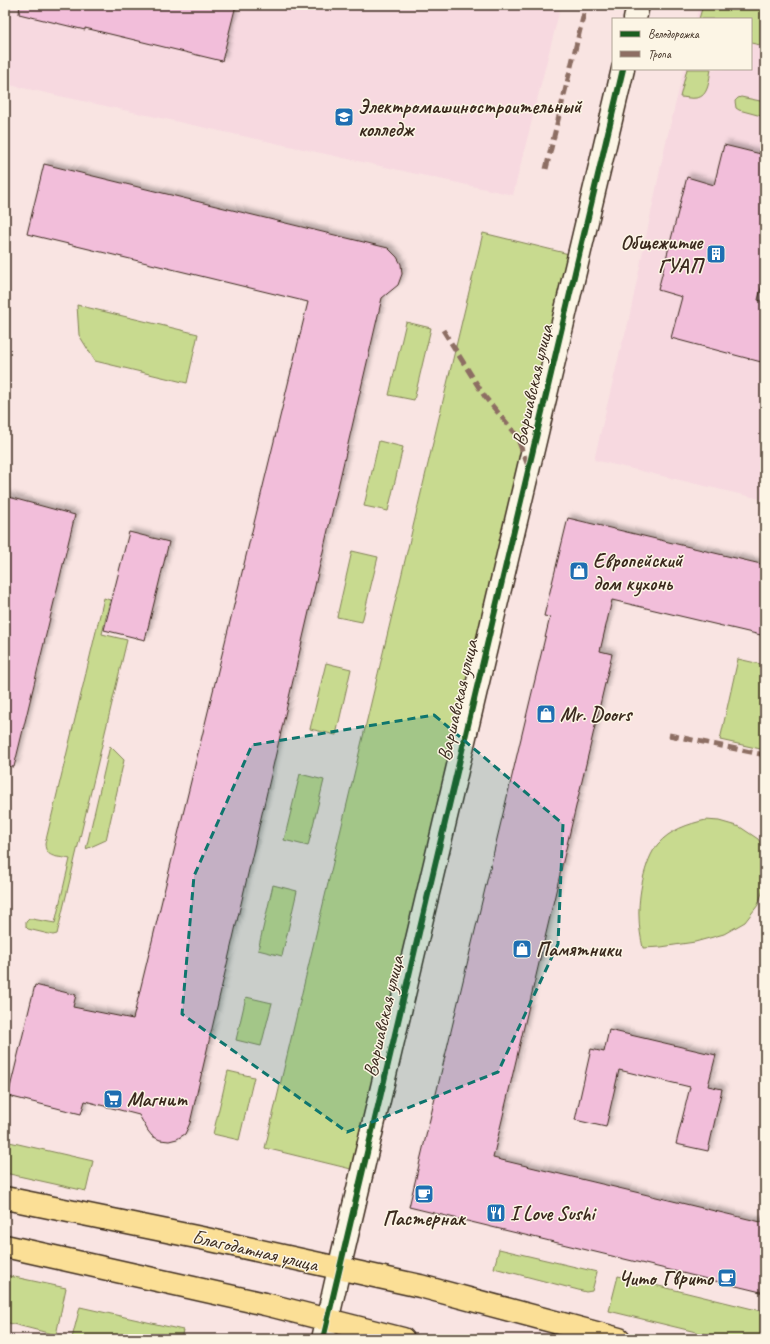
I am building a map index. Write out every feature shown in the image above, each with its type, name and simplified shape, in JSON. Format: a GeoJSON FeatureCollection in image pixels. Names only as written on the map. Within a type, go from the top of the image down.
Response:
{"type":"FeatureCollection","features":[{"type":"Feature","properties":{"kind":"main road","name":"Благодатная улица"},"geometry":{"type":"LineString","coordinates":[[5,1198],[206,1239],[420,1286],[619,1339]]}},
{"type":"Feature","properties":{"kind":"main road"},"geometry":{"type":"LineString","coordinates":[[5,1246],[258,1302],[325,1329],[403,1339]]}},
{"type":"Feature","properties":{"kind":"street"},"geometry":{"type":"LineString","coordinates":[[635,18],[638,5]]}},
{"type":"Feature","properties":{"kind":"street","name":"Варшавская улица"},"geometry":{"type":"LineString","coordinates":[[325,1329],[623,70]]}},
{"type":"Feature","properties":{"kind":"highlighted area"},"geometry":{"type":"Polygon","coordinates":[[[434,715],[563,824],[558,944],[498,1072],[347,1132],[182,1014],[194,876],[252,745],[434,715]]]}},
{"type":"Feature","properties":{"kind":"shaded area","name":"Электромашиностроительный колледж"},"geometry":{"type":"Polygon","coordinates":[[[5,5],[561,5],[513,195],[5,84],[5,5]]]}},
{"type":"Feature","properties":{"kind":"shaded area"},"geometry":{"type":"Polygon","coordinates":[[[699,5],[765,5],[765,500],[594,460],[622,343],[627,328],[665,146],[684,70],[752,70],[752,18],[696,18],[699,5]]]}},
{"type":"Feature","properties":{"kind":"green space"},"geometry":{"type":"Polygon","coordinates":[[[703,5],[765,5],[765,46],[752,43],[752,18],[699,18],[703,5]]]}},
{"type":"Feature","properties":{"kind":"green space"},"geometry":{"type":"Polygon","coordinates":[[[687,70],[711,70],[708,87],[704,94],[696,98],[680,97],[687,70]]]}},
{"type":"Feature","properties":{"kind":"green space"},"geometry":{"type":"Polygon","coordinates":[[[741,97],[765,102],[765,117],[736,108],[735,101],[741,97]]]}},
{"type":"Feature","properties":{"kind":"green space"},"geometry":{"type":"Polygon","coordinates":[[[483,233],[569,254],[351,1169],[265,1148],[483,233]]]}},
{"type":"Feature","properties":{"kind":"green space"},"geometry":{"type":"Polygon","coordinates":[[[77,305],[198,334],[187,383],[95,361],[79,335],[77,305]]]}},
{"type":"Feature","properties":{"kind":"green space"},"geometry":{"type":"Polygon","coordinates":[[[406,322],[431,328],[414,400],[389,395],[406,322]]]}},
{"type":"Feature","properties":{"kind":"green space"},"geometry":{"type":"Polygon","coordinates":[[[379,441],[403,447],[388,511],[364,506],[379,441]]]}},
{"type":"Feature","properties":{"kind":"green space"},"geometry":{"type":"Polygon","coordinates":[[[352,551],[378,557],[362,622],[337,617],[352,551]]]}},
{"type":"Feature","properties":{"kind":"green space"},"geometry":{"type":"Polygon","coordinates":[[[104,598],[110,600],[102,634],[127,640],[57,934],[53,935],[28,929],[26,927],[26,922],[29,919],[32,919],[55,923],[70,859],[50,855],[45,844],[104,598]]]}},
{"type":"Feature","properties":{"kind":"green space"},"geometry":{"type":"Polygon","coordinates":[[[738,659],[765,665],[765,750],[720,740],[738,659]]]}},
{"type":"Feature","properties":{"kind":"green space"},"geometry":{"type":"Polygon","coordinates":[[[326,663],[351,669],[336,735],[310,729],[326,663]]]}},
{"type":"Feature","properties":{"kind":"green space"},"geometry":{"type":"Polygon","coordinates":[[[110,746],[124,760],[106,840],[86,849],[110,746]]]}},
{"type":"Feature","properties":{"kind":"green space"},"geometry":{"type":"Polygon","coordinates":[[[300,774],[324,780],[308,846],[284,840],[300,774]]]}},
{"type":"Feature","properties":{"kind":"green space"},"geometry":{"type":"Polygon","coordinates":[[[706,820],[719,821],[740,827],[758,839],[765,849],[765,884],[758,905],[745,922],[724,934],[695,942],[643,948],[639,925],[639,909],[643,879],[649,859],[658,844],[668,835],[693,823],[706,820]]]}},
{"type":"Feature","properties":{"kind":"green space"},"geometry":{"type":"Polygon","coordinates":[[[273,885],[297,891],[282,956],[258,950],[273,885]]]}},
{"type":"Feature","properties":{"kind":"green space"},"geometry":{"type":"Polygon","coordinates":[[[246,997],[272,1003],[261,1046],[236,1040],[246,997]]]}},
{"type":"Feature","properties":{"kind":"green space"},"geometry":{"type":"Polygon","coordinates":[[[228,1071],[254,1077],[239,1140],[213,1134],[228,1071]]]}},
{"type":"Feature","properties":{"kind":"green space"},"geometry":{"type":"Polygon","coordinates":[[[5,1141],[93,1161],[86,1191],[5,1173],[5,1141]]]}},
{"type":"Feature","properties":{"kind":"green space"},"geometry":{"type":"Polygon","coordinates":[[[499,1249],[597,1272],[592,1291],[586,1292],[494,1268],[499,1249]]]}},
{"type":"Feature","properties":{"kind":"green space"},"geometry":{"type":"Polygon","coordinates":[[[5,1275],[66,1288],[56,1335],[5,1322],[5,1275]]]}},
{"type":"Feature","properties":{"kind":"green space"},"geometry":{"type":"Polygon","coordinates":[[[618,1276],[765,1312],[765,1339],[725,1339],[609,1311],[618,1276]]]}},
{"type":"Feature","properties":{"kind":"green space"},"geometry":{"type":"Polygon","coordinates":[[[80,1307],[183,1330],[181,1339],[72,1338],[80,1307]]]}},
{"type":"Feature","properties":{"kind":"building"},"geometry":{"type":"Polygon","coordinates":[[[20,5],[236,5],[222,61],[85,28],[85,30],[19,14],[20,5]]]}},
{"type":"Feature","properties":{"kind":"building","name":"Общежитие ГУАП"},"geometry":{"type":"Polygon","coordinates":[[[724,145],[765,155],[765,272],[758,300],[765,302],[765,363],[671,338],[682,297],[658,290],[687,177],[714,185],[724,145]]]}},
{"type":"Feature","properties":{"kind":"building"},"geometry":{"type":"Polygon","coordinates":[[[44,164],[388,248],[397,257],[401,264],[402,274],[398,285],[382,298],[190,1123],[185,1134],[177,1139],[169,1141],[160,1140],[152,1136],[139,1115],[85,1101],[81,1114],[8,1096],[35,985],[76,995],[73,1007],[133,1019],[308,302],[27,234],[44,164]]]}},
{"type":"Feature","properties":{"kind":"building"},"geometry":{"type":"Polygon","coordinates":[[[5,496],[75,515],[14,767],[5,766],[5,496]]]}},
{"type":"Feature","properties":{"kind":"building"},"geometry":{"type":"Polygon","coordinates":[[[568,518],[765,565],[765,636],[612,600],[600,651],[612,654],[493,1158],[765,1223],[765,1293],[409,1207],[550,617],[544,616],[568,518]]]}},
{"type":"Feature","properties":{"kind":"building"},"geometry":{"type":"Polygon","coordinates":[[[129,532],[169,542],[145,640],[104,630],[129,532]]]}},
{"type":"Feature","properties":{"kind":"building"},"geometry":{"type":"Polygon","coordinates":[[[609,1030],[716,1055],[708,1086],[722,1089],[708,1151],[676,1144],[690,1087],[619,1070],[606,1127],[575,1120],[591,1049],[604,1052],[609,1030]]]}},
{"type":"Feature","properties":{"kind":"marked path"},"geometry":{"type":"LineString","coordinates":[[546,169],[586,5]]}},
{"type":"Feature","properties":{"kind":"marked path"},"geometry":{"type":"LineString","coordinates":[[443,330],[485,397],[516,434],[528,466]]}},
{"type":"Feature","properties":{"kind":"marked path"},"geometry":{"type":"LineString","coordinates":[[669,735],[765,755]]}},
{"type":"Feature","properties":{"kind":"cycle path"},"geometry":{"type":"LineString","coordinates":[[323,1339],[623,70]]}},
{"type":"Feature","properties":{"kind":"place","name":"Электромашиностроительный колледж"},"geometry":{"type":"Point","coordinates":[344,117]}},
{"type":"Feature","properties":{"kind":"place","name":"Общежитие ГУАП"},"geometry":{"type":"Point","coordinates":[716,254]}},
{"type":"Feature","properties":{"kind":"place","name":"Европейский дом кухонь"},"geometry":{"type":"Point","coordinates":[579,571]}},
{"type":"Feature","properties":{"kind":"place","name":"Mr. Doors"},"geometry":{"type":"Point","coordinates":[546,714]}},
{"type":"Feature","properties":{"kind":"place","name":"Памятники"},"geometry":{"type":"Point","coordinates":[522,949]}},
{"type":"Feature","properties":{"kind":"place","name":"Магнит"},"geometry":{"type":"Point","coordinates":[113,1099]}},
{"type":"Feature","properties":{"kind":"place","name":"Пастернак"},"geometry":{"type":"Point","coordinates":[424,1194]}},
{"type":"Feature","properties":{"kind":"place","name":"I Love Sushi"},"geometry":{"type":"Point","coordinates":[496,1213]}},
{"type":"Feature","properties":{"kind":"place","name":"Чито Гврито"},"geometry":{"type":"Point","coordinates":[727,1278]}}]}
